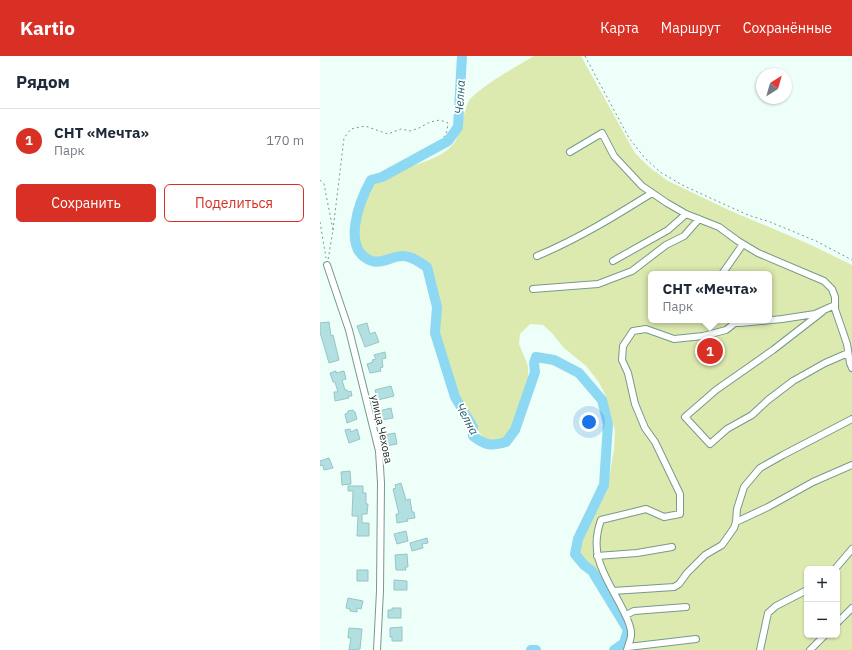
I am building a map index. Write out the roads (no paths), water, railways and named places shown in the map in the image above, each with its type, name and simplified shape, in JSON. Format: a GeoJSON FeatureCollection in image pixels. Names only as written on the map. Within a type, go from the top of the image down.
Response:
{"type":"FeatureCollection","features":[{"type":"Feature","properties":{"kind":"street"},"geometry":{"type":"LineString","coordinates":[[570,152],[602,133],[614,156],[642,186],[652,193],[686,214],[718,227],[758,253],[824,281],[832,289],[835,297],[835,309],[847,344],[852,368]]}},
{"type":"Feature","properties":{"kind":"street"},"geometry":{"type":"LineString","coordinates":[[537,256],[559,247],[652,193]]}},
{"type":"Feature","properties":{"kind":"street"},"geometry":{"type":"LineString","coordinates":[[613,261],[668,230],[686,214]]}},
{"type":"Feature","properties":{"kind":"street"},"geometry":{"type":"LineString","coordinates":[[533,289],[598,284],[632,271],[666,245],[684,236],[699,219]]}},
{"type":"Feature","properties":{"kind":"street"},"geometry":{"type":"LineString","coordinates":[[724,271],[743,244]]}},
{"type":"Feature","properties":{"kind":"street","name":"улица Чехова"},"geometry":{"type":"LineString","coordinates":[[327,265],[349,330],[379,451],[381,483],[380,591],[377,650]]}},
{"type":"Feature","properties":{"kind":"street"},"geometry":{"type":"LineString","coordinates":[[835,305],[822,312],[773,350],[716,390],[685,417],[710,444],[727,429],[752,416],[768,400],[794,381],[825,362],[848,354]]}},
{"type":"Feature","properties":{"kind":"street"},"geometry":{"type":"LineString","coordinates":[[772,319],[822,312]]}},
{"type":"Feature","properties":{"kind":"street"},"geometry":{"type":"LineString","coordinates":[[696,639],[628,648],[632,634],[626,615],[602,573],[597,556],[597,530],[601,520],[646,509],[664,517],[680,514],[680,494],[654,442],[645,428],[635,404],[628,373],[622,360],[624,346],[633,332],[646,329],[674,340],[703,336],[726,330],[732,323]]}},
{"type":"Feature","properties":{"kind":"street"},"geometry":{"type":"LineString","coordinates":[[613,591],[674,587],[705,555],[722,545],[736,522],[737,509],[744,487],[760,468],[852,419]]}},
{"type":"Feature","properties":{"kind":"street"},"geometry":{"type":"LineString","coordinates":[[736,522],[768,507],[813,482],[852,465]]}},
{"type":"Feature","properties":{"kind":"street"},"geometry":{"type":"LineString","coordinates":[[597,556],[636,553],[672,547]]}},
{"type":"Feature","properties":{"kind":"street"},"geometry":{"type":"LineString","coordinates":[[838,566],[852,549]]}},
{"type":"Feature","properties":{"kind":"street"},"geometry":{"type":"LineString","coordinates":[[760,650],[768,614],[776,606],[804,592]]}},
{"type":"Feature","properties":{"kind":"street"},"geometry":{"type":"LineString","coordinates":[[626,615],[634,611],[686,607]]}},
{"type":"Feature","properties":{"kind":"street"},"geometry":{"type":"LineString","coordinates":[[840,620],[852,608]]}},
{"type":"Feature","properties":{"kind":"street"},"geometry":{"type":"LineString","coordinates":[[810,650],[822,638]]}},
{"type":"Feature","properties":{"kind":"waterway","name":"Челна"},"geometry":{"type":"LineString","coordinates":[[462,56],[458,127],[448,141],[382,177],[371,180],[362,200],[355,224],[357,247],[362,255],[372,261],[376,262],[399,256],[405,256],[427,267],[437,307],[435,333],[455,397],[473,427],[473,436],[489,444],[506,442],[515,430],[535,372],[534,363],[536,357],[554,360],[579,373],[602,400],[608,424],[604,485],[578,539],[575,554],[584,565],[592,571],[628,630],[624,643],[614,650]]}},
{"type":"Feature","properties":{"kind":"waterway","name":"Челна"},"geometry":{"type":"LineString","coordinates":[[531,650],[536,650]]}},
{"type":"Feature","properties":{"kind":"place","name":"СНТ «Мечта»"},"geometry":{"type":"Point","coordinates":[710,351]}}]}
